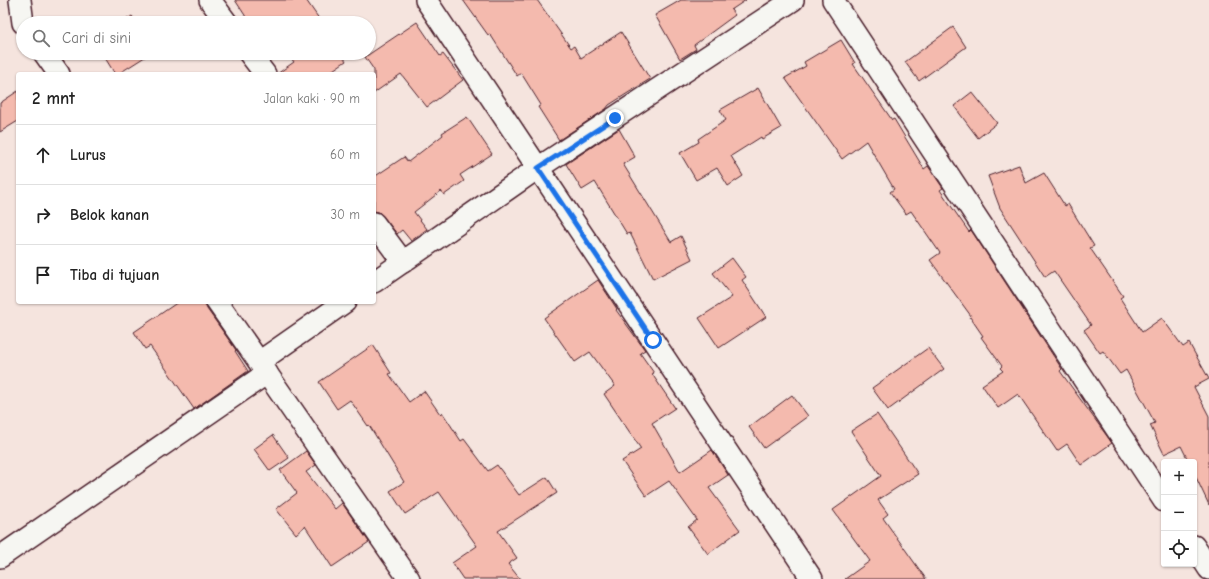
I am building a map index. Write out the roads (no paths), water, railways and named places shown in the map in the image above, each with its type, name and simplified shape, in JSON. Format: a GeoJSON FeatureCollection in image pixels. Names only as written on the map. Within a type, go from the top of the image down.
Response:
{"type":"FeatureCollection","features":[{"type":"Feature","properties":{"kind":"street"},"geometry":{"type":"LineString","coordinates":[[20,0],[22,16]]}},
{"type":"Feature","properties":{"kind":"street"},"geometry":{"type":"LineString","coordinates":[[210,0],[222,16]]}},
{"type":"Feature","properties":{"kind":"street"},"geometry":{"type":"LineString","coordinates":[[426,0],[812,579]]}},
{"type":"Feature","properties":{"kind":"street"},"geometry":{"type":"LineString","coordinates":[[376,281],[538,168],[793,0]]}},
{"type":"Feature","properties":{"kind":"street"},"geometry":{"type":"LineString","coordinates":[[833,0],[1161,495]]}},
{"type":"Feature","properties":{"kind":"street"},"geometry":{"type":"LineString","coordinates":[[49,60],[58,72]]}},
{"type":"Feature","properties":{"kind":"street"},"geometry":{"type":"LineString","coordinates":[[254,60],[263,72]]}},
{"type":"Feature","properties":{"kind":"street"},"geometry":{"type":"LineString","coordinates":[[376,226],[403,262]]}},
{"type":"Feature","properties":{"kind":"street"},"geometry":{"type":"LineString","coordinates":[[219,304],[409,579]]}},
{"type":"Feature","properties":{"kind":"street"},"geometry":{"type":"LineString","coordinates":[[0,557],[263,368],[343,304]]}},
{"type":"Feature","properties":{"kind":"street"},"geometry":{"type":"LineString","coordinates":[[1197,551],[1209,569]]}}]}
